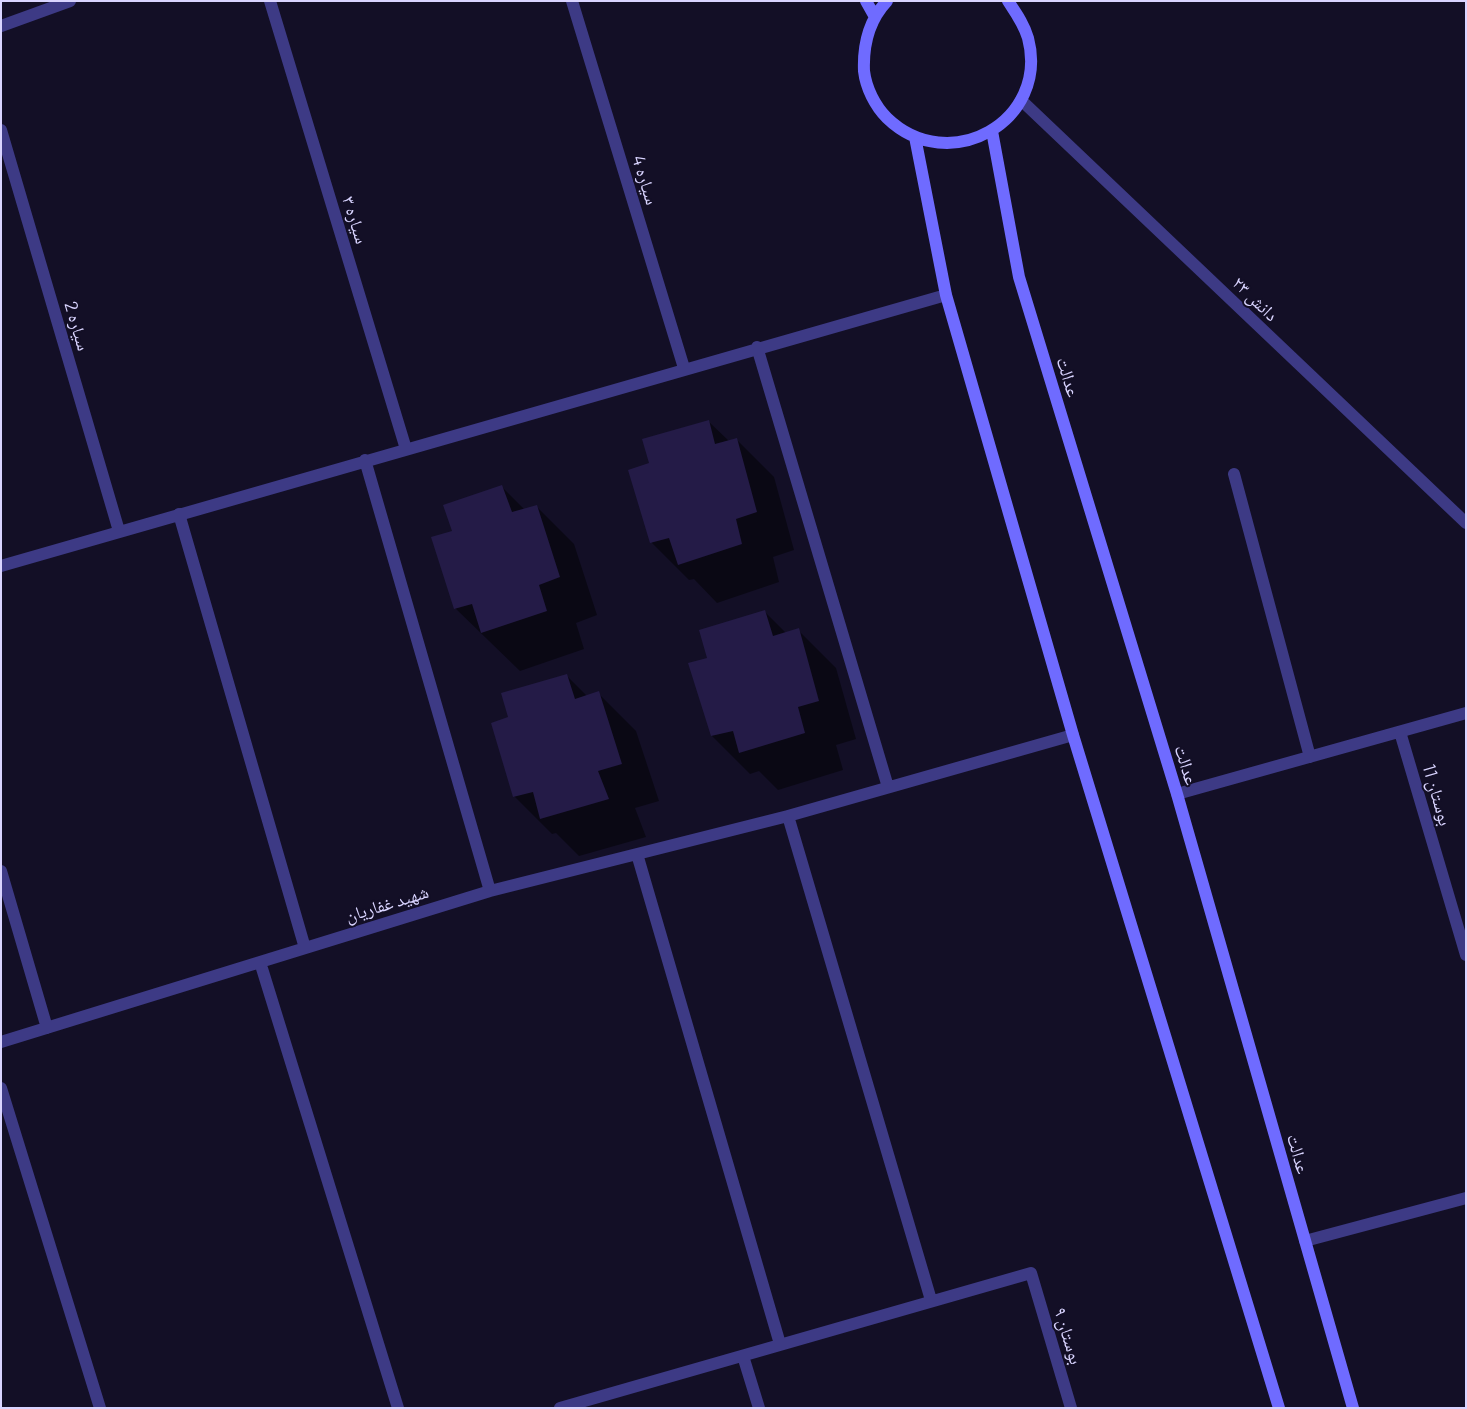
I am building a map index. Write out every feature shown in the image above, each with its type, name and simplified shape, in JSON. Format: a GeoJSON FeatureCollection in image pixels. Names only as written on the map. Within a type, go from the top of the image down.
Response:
{"type":"FeatureCollection","features":[{"type":"Feature","properties":{"kind":"street"},"geometry":{"type":"LineString","coordinates":[[1,26],[70,1]]}},
{"type":"Feature","properties":{"kind":"street","name":"سیاره ۳"},"geometry":{"type":"LineString","coordinates":[[270,1],[406,449]]}},
{"type":"Feature","properties":{"kind":"street","name":"سیاره 4"},"geometry":{"type":"LineString","coordinates":[[572,1],[684,368]]}},
{"type":"Feature","properties":{"kind":"street"},"geometry":{"type":"LineString","coordinates":[[866,1],[875,17]]}},
{"type":"Feature","properties":{"kind":"street"},"geometry":{"type":"LineString","coordinates":[[888,1],[875,17],[867,36],[863,56],[871,96],[882,113],[896,127],[914,137],[934,143],[954,144],[974,140],[992,131],[1009,117],[1021,100],[1029,80],[1031,59],[1025,31],[1020,18],[1008,1]]}},
{"type":"Feature","properties":{"kind":"street","name":"دانش ۲۳"},"geometry":{"type":"LineString","coordinates":[[1021,100],[1466,523]]}},
{"type":"Feature","properties":{"kind":"street","name":"سیاره 2"},"geometry":{"type":"LineString","coordinates":[[1,130],[119,532]]}},
{"type":"Feature","properties":{"kind":"street","name":"عدالت"},"geometry":{"type":"LineString","coordinates":[[992,131],[1019,277],[1177,794],[1352,1408]]}},
{"type":"Feature","properties":{"kind":"street"},"geometry":{"type":"LineString","coordinates":[[914,137],[946,295],[1073,735],[1279,1408]]}},
{"type":"Feature","properties":{"kind":"street"},"geometry":{"type":"LineString","coordinates":[[1,566],[757,347],[946,295]]}},
{"type":"Feature","properties":{"kind":"street"},"geometry":{"type":"LineString","coordinates":[[757,347],[888,787]]}},
{"type":"Feature","properties":{"kind":"street"},"geometry":{"type":"LineString","coordinates":[[365,460],[490,891]]}},
{"type":"Feature","properties":{"kind":"street"},"geometry":{"type":"LineString","coordinates":[[1234,474],[1310,757]]}},
{"type":"Feature","properties":{"kind":"street"},"geometry":{"type":"LineString","coordinates":[[179,514],[305,948]]}},
{"type":"Feature","properties":{"kind":"street"},"geometry":{"type":"LineString","coordinates":[[1177,794],[1466,713]]}},
{"type":"Feature","properties":{"kind":"street","name":"بوستان 11"},"geometry":{"type":"LineString","coordinates":[[1400,732],[1466,955]]}},
{"type":"Feature","properties":{"kind":"street","name":"شهید غفاریان"},"geometry":{"type":"LineString","coordinates":[[1,1042],[490,891],[788,816],[1073,735]]}},
{"type":"Feature","properties":{"kind":"street"},"geometry":{"type":"LineString","coordinates":[[560,1408],[931,1300],[788,816]]}},
{"type":"Feature","properties":{"kind":"street"},"geometry":{"type":"LineString","coordinates":[[637,854],[780,1344]]}},
{"type":"Feature","properties":{"kind":"street"},"geometry":{"type":"LineString","coordinates":[[1,871],[47,1028]]}},
{"type":"Feature","properties":{"kind":"street"},"geometry":{"type":"LineString","coordinates":[[260,962],[398,1408]]}},
{"type":"Feature","properties":{"kind":"street"},"geometry":{"type":"LineString","coordinates":[[1,1088],[100,1408]]}},
{"type":"Feature","properties":{"kind":"street"},"geometry":{"type":"LineString","coordinates":[[1305,1241],[1466,1198]]}},
{"type":"Feature","properties":{"kind":"street","name":"بوستان ۹"},"geometry":{"type":"LineString","coordinates":[[931,1300],[1031,1273],[1071,1408]]}},
{"type":"Feature","properties":{"kind":"street"},"geometry":{"type":"LineString","coordinates":[[743,1356],[759,1408]]}},
{"type":"Feature","properties":{"kind":"building"},"geometry":{"type":"Polygon","coordinates":[[[709,420],[715,444],[737,438],[757,512],[736,519],[742,544],[678,565],[669,538],[650,543],[628,470],[649,463],[642,439],[709,420]]]}},
{"type":"Feature","properties":{"kind":"building"},"geometry":{"type":"Polygon","coordinates":[[[502,485],[512,512],[537,505],[560,577],[539,585],[547,611],[481,633],[472,604],[454,609],[431,537],[452,531],[443,505],[502,485]]]}},
{"type":"Feature","properties":{"kind":"building"},"geometry":{"type":"Polygon","coordinates":[[[765,610],[773,636],[799,628],[819,701],[798,707],[805,733],[739,753],[733,731],[711,736],[688,663],[707,658],[699,630],[765,610]]]}},
{"type":"Feature","properties":{"kind":"building"},"geometry":{"type":"Polygon","coordinates":[[[567,674],[575,699],[599,691],[622,764],[598,771],[609,799],[540,819],[533,792],[513,797],[491,723],[508,717],[501,693],[567,674]]]}}]}
